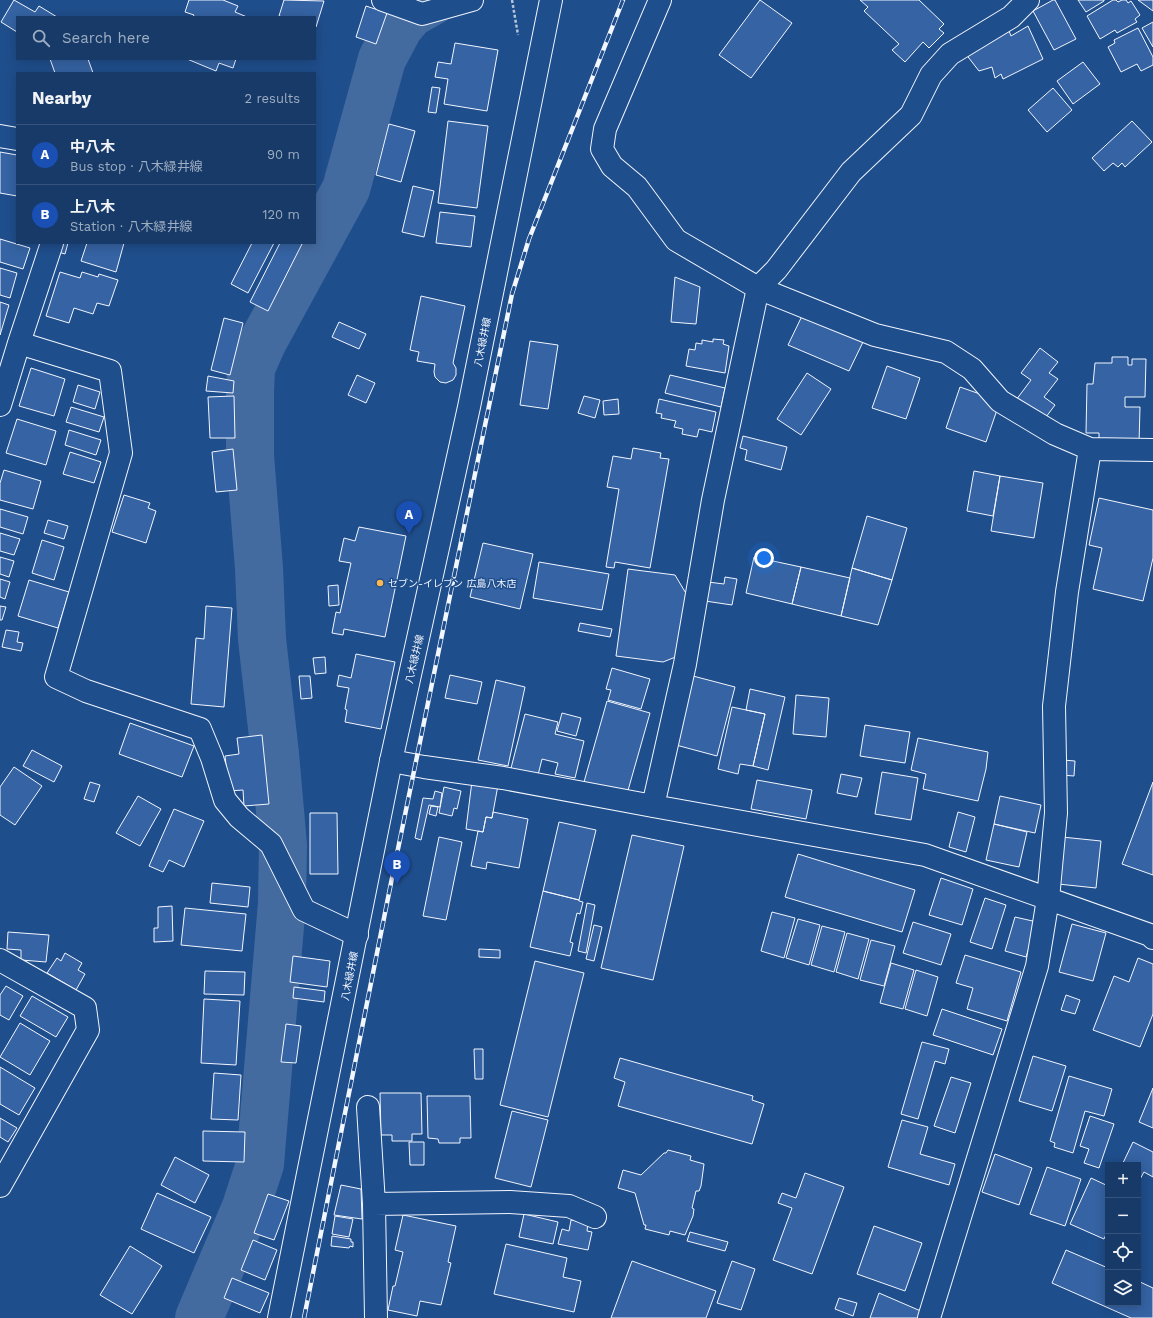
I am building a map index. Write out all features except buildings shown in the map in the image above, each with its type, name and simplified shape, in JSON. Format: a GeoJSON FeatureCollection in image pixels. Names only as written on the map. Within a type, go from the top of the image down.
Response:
{"type":"FeatureCollection","features":[{"type":"Feature","properties":{"kind":"street"},"geometry":{"type":"LineString","coordinates":[[383,0],[413,10],[472,0]]}},
{"type":"Feature","properties":{"kind":"street","name":"八木緑井線"},"geometry":{"type":"LineString","coordinates":[[279,1318],[391,761],[469,407],[551,0]]}},
{"type":"Feature","properties":{"kind":"street"},"geometry":{"type":"LineString","coordinates":[[660,0],[605,129],[602,148],[612,166],[637,187],[676,240],[758,288],[875,335],[946,352],[972,370],[1000,401],[1055,434],[1090,449],[1153,450]]}},
{"type":"Feature","properties":{"kind":"street"},"geometry":{"type":"LineString","coordinates":[[653,806],[685,664],[713,500],[758,288],[776,270],[851,172],[911,115],[931,74],[950,54],[1011,17],[1028,0]]}},
{"type":"Feature","properties":{"kind":"street"},"geometry":{"type":"LineString","coordinates":[[0,136],[16,139]]}},
{"type":"Feature","properties":{"kind":"street"},"geometry":{"type":"LineString","coordinates":[[0,405],[18,344],[52,244]]}},
{"type":"Feature","properties":{"kind":"street"},"geometry":{"type":"LineString","coordinates":[[18,344],[110,371],[121,453],[56,677],[86,692],[200,729],[212,758],[225,800],[239,818],[271,844],[304,910],[357,935]]}},
{"type":"Feature","properties":{"kind":"street"},"geometry":{"type":"LineString","coordinates":[[929,1318],[1037,966],[1048,899],[1056,813],[1054,706],[1067,592],[1090,449]]}},
{"type":"Feature","properties":{"kind":"street"},"geometry":{"type":"LineString","coordinates":[[391,761],[424,768],[503,778],[925,855],[1152,934]]}},
{"type":"Feature","properties":{"kind":"street"},"geometry":{"type":"LineString","coordinates":[[0,960],[85,1008],[88,1030],[0,1186]]}},
{"type":"Feature","properties":{"kind":"street"},"geometry":{"type":"LineString","coordinates":[[368,1107],[374,1204],[376,1318]]}},
{"type":"Feature","properties":{"kind":"street"},"geometry":{"type":"LineString","coordinates":[[374,1204],[518,1202],[569,1206],[595,1217]]}},
{"type":"Feature","properties":{"kind":"path"},"geometry":{"type":"LineString","coordinates":[[512,0],[518,38]]}},
{"type":"Feature","properties":{"kind":"waterway"},"geometry":{"type":"LineString","coordinates":[[199,1318],[246,1207],[260,1164],[282,903],[283,845],[275,754],[262,639],[259,568],[250,456],[251,368],[262,343],[346,189],[382,59],[399,27],[411,13],[434,0]]}},
{"type":"Feature","properties":{"kind":"railway"},"geometry":{"type":"LineString","coordinates":[[304,1318],[391,883],[512,294],[529,239],[623,0]]}},
{"type":"Feature","properties":{"kind":"place","name":"中八木"},"geometry":{"type":"Point","coordinates":[409,534]}},
{"type":"Feature","properties":{"kind":"place","name":"セブン-イレブン 広島八木店"},"geometry":{"type":"Point","coordinates":[380,583]}},
{"type":"Feature","properties":{"kind":"place","name":"上八木"},"geometry":{"type":"Point","coordinates":[397,884]}}]}
